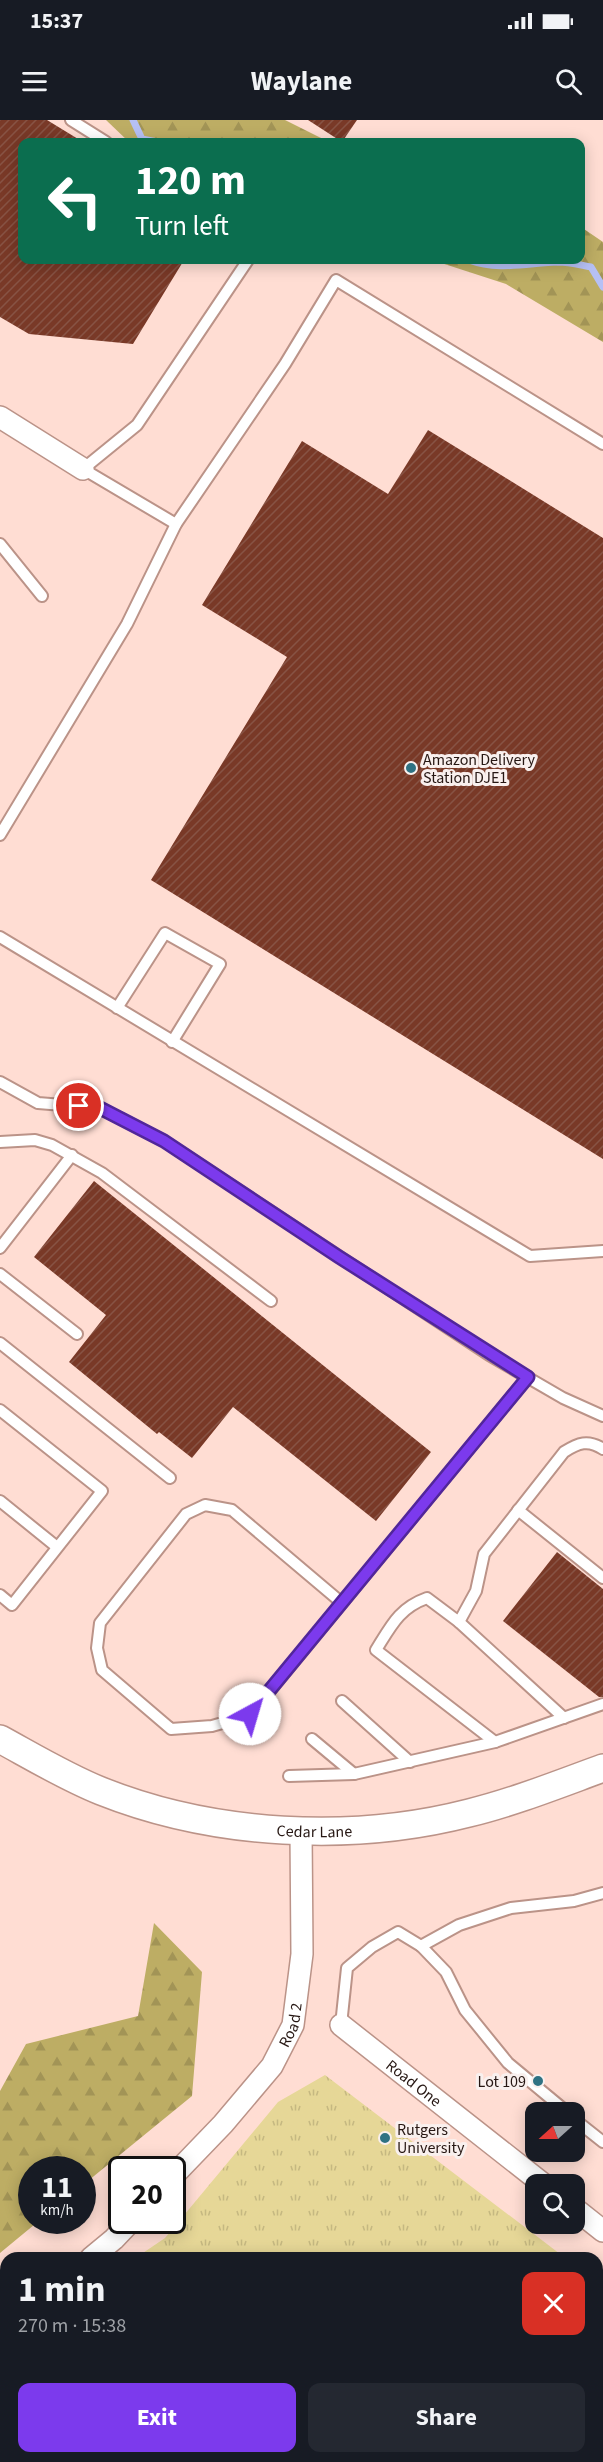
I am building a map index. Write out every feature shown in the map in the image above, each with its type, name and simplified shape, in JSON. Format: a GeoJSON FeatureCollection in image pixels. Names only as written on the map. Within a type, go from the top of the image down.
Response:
{"type":"FeatureCollection","features":[{"type":"Feature","properties":{"kind":"street"},"geometry":{"type":"LineString","coordinates":[[0,417],[83,469]]}},
{"type":"Feature","properties":{"kind":"street","name":"Cedar Lane"},"geometry":{"type":"LineString","coordinates":[[0,1739],[100,1790],[144,1806],[212,1822],[301,1831],[348,1831],[399,1827],[470,1813],[603,1768]]}},
{"type":"Feature","properties":{"kind":"street","name":"Road 2"},"geometry":{"type":"LineString","coordinates":[[186,2162],[223,2124],[272,2066],[293,2025],[302,1954],[301,1831]]}},
{"type":"Feature","properties":{"kind":"street","name":"Road One"},"geometry":{"type":"LineString","coordinates":[[341,2025],[530,2174]]}},
{"type":"Feature","properties":{"kind":"street"},"geometry":{"type":"LineString","coordinates":[[585,2217],[603,2231]]}},
{"type":"Feature","properties":{"kind":"street"},"geometry":{"type":"LineString","coordinates":[[98,2252],[119,2234]]}},
{"type":"Feature","properties":{"kind":"lane"},"geometry":{"type":"LineString","coordinates":[[71,120],[100,138]]}},
{"type":"Feature","properties":{"kind":"lane"},"geometry":{"type":"LineString","coordinates":[[176,524],[83,469],[137,425],[245,264]]}},
{"type":"Feature","properties":{"kind":"lane"},"geometry":{"type":"LineString","coordinates":[[0,835],[127,624],[176,524],[285,364],[336,280],[603,444]]}},
{"type":"Feature","properties":{"kind":"lane"},"geometry":{"type":"LineString","coordinates":[[0,544],[42,596]]}},
{"type":"Feature","properties":{"kind":"lane"},"geometry":{"type":"LineString","coordinates":[[117,1008],[165,933],[220,964],[172,1042]]}},
{"type":"Feature","properties":{"kind":"lane"},"geometry":{"type":"LineString","coordinates":[[0,937],[530,1256],[603,1251]]}},
{"type":"Feature","properties":{"kind":"lane"},"geometry":{"type":"LineString","coordinates":[[0,1082],[38,1103],[100,1108],[164,1141],[339,1257],[528,1377],[563,1398],[603,1416]]}},
{"type":"Feature","properties":{"kind":"lane"},"geometry":{"type":"LineString","coordinates":[[0,1142],[35,1140],[72,1155],[102,1173],[271,1301]]}},
{"type":"Feature","properties":{"kind":"lane"},"geometry":{"type":"LineString","coordinates":[[0,1248],[72,1155]]}},
{"type":"Feature","properties":{"kind":"lane"},"geometry":{"type":"LineString","coordinates":[[0,1274],[77,1334]]}},
{"type":"Feature","properties":{"kind":"lane"},"geometry":{"type":"LineString","coordinates":[[0,1343],[170,1478]]}},
{"type":"Feature","properties":{"kind":"lane"},"geometry":{"type":"LineString","coordinates":[[342,1603],[232,1510],[206,1505],[186,1514],[100,1623],[97,1648],[102,1670],[171,1729],[212,1726],[250,1714],[342,1603],[528,1377]]}},
{"type":"Feature","properties":{"kind":"lane"},"geometry":{"type":"LineString","coordinates":[[0,1410],[102,1491],[12,1605],[0,1595]]}},
{"type":"Feature","properties":{"kind":"lane"},"geometry":{"type":"LineString","coordinates":[[459,1622],[476,1591],[484,1554],[564,1452],[580,1442],[595,1443],[603,1449]]}},
{"type":"Feature","properties":{"kind":"lane"},"geometry":{"type":"LineString","coordinates":[[0,1501],[57,1547]]}},
{"type":"Feature","properties":{"kind":"lane"},"geometry":{"type":"LineString","coordinates":[[518,1510],[603,1578]]}},
{"type":"Feature","properties":{"kind":"lane"},"geometry":{"type":"LineString","coordinates":[[495,1743],[376,1650],[399,1614],[412,1604],[427,1598],[459,1622],[564,1718]]}},
{"type":"Feature","properties":{"kind":"lane"},"geometry":{"type":"LineString","coordinates":[[342,1701],[410,1762]]}},
{"type":"Feature","properties":{"kind":"lane"},"geometry":{"type":"LineString","coordinates":[[290,1776],[354,1774],[495,1743],[603,1704]]}},
{"type":"Feature","properties":{"kind":"lane"},"geometry":{"type":"LineString","coordinates":[[312,1739],[354,1774]]}},
{"type":"Feature","properties":{"kind":"lane"},"geometry":{"type":"LineString","coordinates":[[421,1946],[459,1925],[512,1908],[574,1901],[603,1893]]}},
{"type":"Feature","properties":{"kind":"lane"},"geometry":{"type":"LineString","coordinates":[[341,2025],[346,1968],[372,1947],[398,1932],[421,1946],[446,1972],[465,2010],[508,2063],[555,2102]]}},
{"type":"Feature","properties":{"kind":"lane"},"geometry":{"type":"LineString","coordinates":[[585,2127],[603,2142]]}},
{"type":"Feature","properties":{"kind":"green space"},"geometry":{"type":"Polygon","coordinates":[[[106,120],[285,120],[321,138],[125,138],[106,120]]]}},
{"type":"Feature","properties":{"kind":"green space"},"geometry":{"type":"Polygon","coordinates":[[[585,230],[603,242],[603,342],[506,284],[444,264],[585,264],[585,230]]]}},
{"type":"Feature","properties":{"kind":"green space"},"geometry":{"type":"Polygon","coordinates":[[[154,1923],[202,1972],[192,2096],[119,2156],[108,2156],[108,2165],[96,2174],[96,2156],[18,2156],[18,2234],[23,2234],[0,2252],[0,2091],[26,2044],[138,2016],[154,1923]]]}},
{"type":"Feature","properties":{"kind":"green space"},"geometry":{"type":"Polygon","coordinates":[[[325,2075],[525,2227],[525,2234],[534,2234],[557,2252],[144,2252],[168,2234],[186,2234],[186,2213],[278,2102],[325,2075]]]}},
{"type":"Feature","properties":{"kind":"building"},"geometry":{"type":"Polygon","coordinates":[[[0,120],[47,120],[76,138],[18,138],[18,264],[182,264],[133,344],[29,334],[0,317],[0,120]]]}},
{"type":"Feature","properties":{"kind":"building"},"geometry":{"type":"Polygon","coordinates":[[[308,120],[357,120],[345,138],[336,138],[308,120]]]}},
{"type":"Feature","properties":{"kind":"building","name":"Amazon Delivery Station DJE1"},"geometry":{"type":"Polygon","coordinates":[[[428,430],[603,538],[603,1159],[151,880],[287,657],[202,605],[302,441],[388,494],[428,430]]]}},
{"type":"Feature","properties":{"kind":"building"},"geometry":{"type":"Polygon","coordinates":[[[94,1181],[431,1452],[376,1521],[233,1407],[192,1458],[159,1432],[157,1434],[69,1362],[106,1315],[34,1257],[94,1181]]]}},
{"type":"Feature","properties":{"kind":"building"},"geometry":{"type":"Polygon","coordinates":[[[557,1552],[603,1589],[603,1697],[599,1697],[503,1621],[557,1552]]]}},
{"type":"Feature","properties":{"kind":"waterway"},"geometry":{"type":"LineString","coordinates":[[133,120],[142,138]]}},
{"type":"Feature","properties":{"kind":"waterway"},"geometry":{"type":"LineString","coordinates":[[486,264],[502,266],[528,264]]}},
{"type":"Feature","properties":{"kind":"waterway"},"geometry":{"type":"LineString","coordinates":[[575,264],[591,267],[603,287]]}},
{"type":"Feature","properties":{"kind":"place","name":"Amazon Delivery Station DJE1"},"geometry":{"type":"Point","coordinates":[411,768]}},
{"type":"Feature","properties":{"kind":"place","name":"Lot 109"},"geometry":{"type":"Point","coordinates":[538,2081]}},
{"type":"Feature","properties":{"kind":"place","name":"Rutgers University"},"geometry":{"type":"Point","coordinates":[385,2138]}},
{"type":"Feature","properties":{"kind":"route"},"geometry":{"type":"LineString","coordinates":[[79,1106],[100,1108],[164,1141],[489,1355],[528,1377],[250,1714]]}}]}
